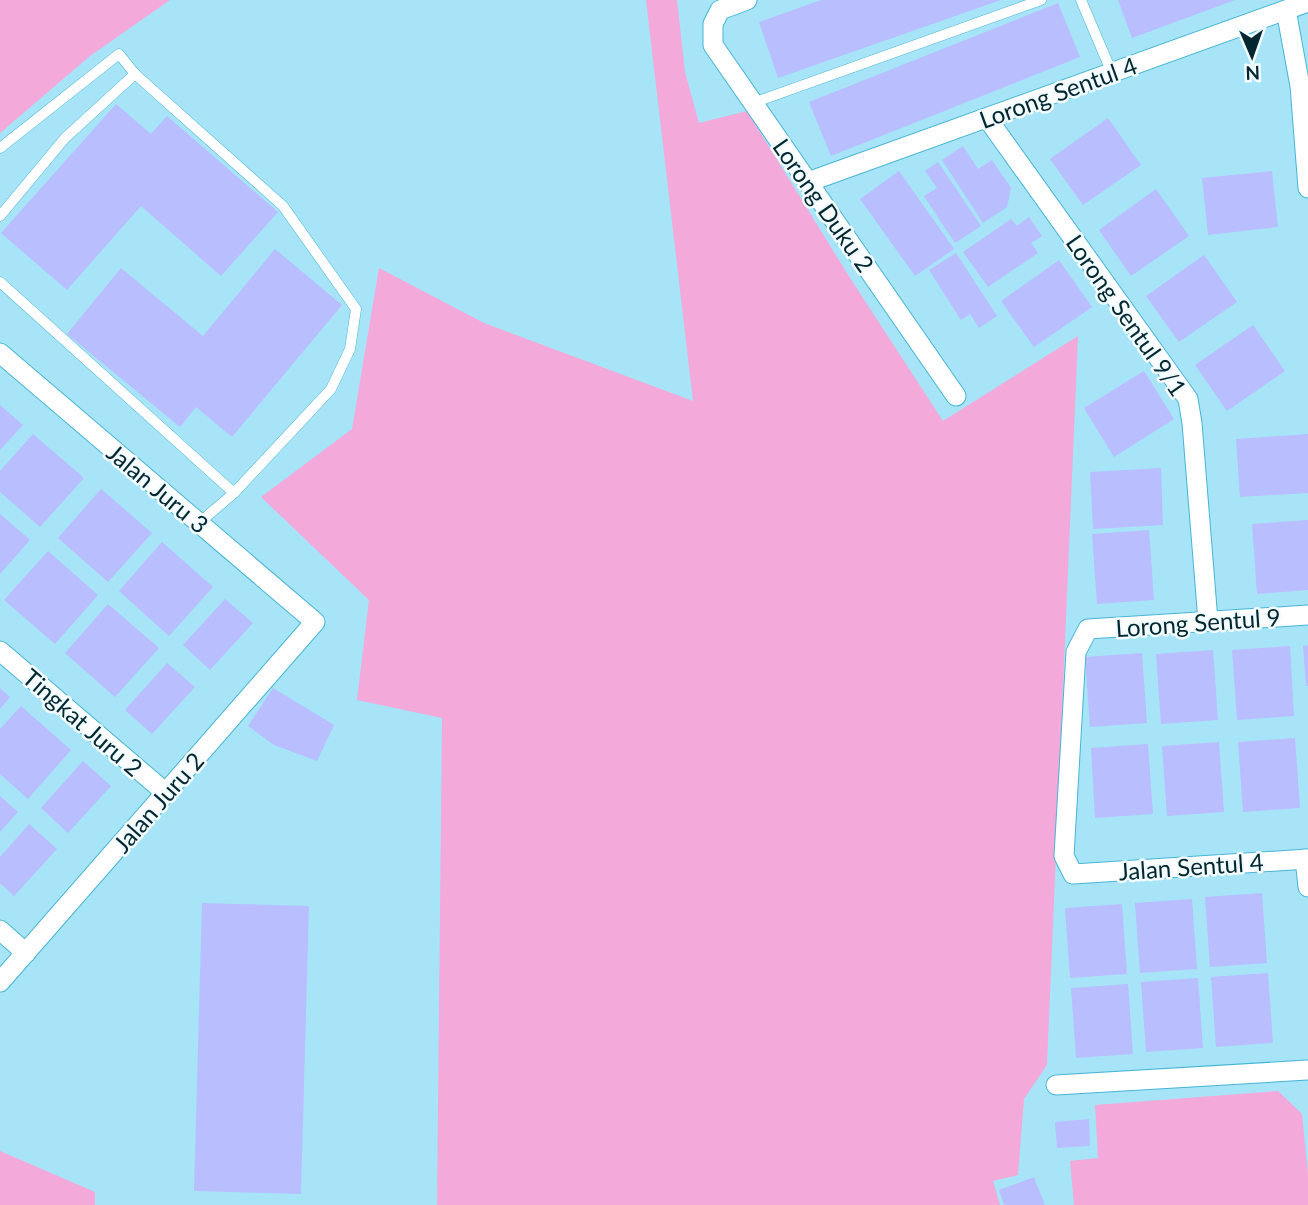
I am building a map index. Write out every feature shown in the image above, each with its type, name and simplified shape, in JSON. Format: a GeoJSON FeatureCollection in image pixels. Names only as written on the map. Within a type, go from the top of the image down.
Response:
{"type":"FeatureCollection","features":[{"type":"Feature","properties":{"kind":"street","name":"Lorong Duku 2"},"geometry":{"type":"LineString","coordinates":[[747,0],[720,10],[713,24],[713,45],[956,396]]}},
{"type":"Feature","properties":{"kind":"street","name":"Lorong Sentul 4"},"geometry":{"type":"LineString","coordinates":[[808,182],[1308,2]]}},
{"type":"Feature","properties":{"kind":"street"},"geometry":{"type":"LineString","coordinates":[[1286,10],[1304,85],[1308,188]]}},
{"type":"Feature","properties":{"kind":"street","name":"Lorong Sentul 9/1"},"geometry":{"type":"LineString","coordinates":[[987,118],[1188,399],[1208,621]]}},
{"type":"Feature","properties":{"kind":"street","name":"Jalan Juru 3"},"geometry":{"type":"LineString","coordinates":[[0,354],[315,622]]}},
{"type":"Feature","properties":{"kind":"street","name":"Lorong Sentul 9"},"geometry":{"type":"LineString","coordinates":[[1073,874],[1064,856],[1076,652],[1088,629],[1308,615]]}},
{"type":"Feature","properties":{"kind":"street","name":"Jalan Juru 2"},"geometry":{"type":"LineString","coordinates":[[0,982],[315,622]]}},
{"type":"Feature","properties":{"kind":"street","name":"Tingkat Juru 2"},"geometry":{"type":"LineString","coordinates":[[0,651],[166,793]]}},
{"type":"Feature","properties":{"kind":"street"},"geometry":{"type":"LineString","coordinates":[[1307,859],[1308,887]]}},
{"type":"Feature","properties":{"kind":"street","name":"Jalan Sentul 4"},"geometry":{"type":"LineString","coordinates":[[1073,874],[1307,859]]}},
{"type":"Feature","properties":{"kind":"street"},"geometry":{"type":"LineString","coordinates":[[0,930],[26,953]]}},
{"type":"Feature","properties":{"kind":"street"},"geometry":{"type":"LineString","coordinates":[[1056,1085],[1308,1070]]}},
{"type":"Feature","properties":{"kind":"lane"},"geometry":{"type":"LineString","coordinates":[[753,103],[1041,0]]}},
{"type":"Feature","properties":{"kind":"lane"},"geometry":{"type":"LineString","coordinates":[[1081,0],[1112,73]]}},
{"type":"Feature","properties":{"kind":"lane"},"geometry":{"type":"LineString","coordinates":[[0,148],[119,54],[135,74],[283,206],[355,309],[350,349],[331,388],[234,493],[199,523]]}},
{"type":"Feature","properties":{"kind":"lane"},"geometry":{"type":"LineString","coordinates":[[0,216],[65,138],[135,74]]}},
{"type":"Feature","properties":{"kind":"lane"},"geometry":{"type":"LineString","coordinates":[[0,282],[234,493]]}},
{"type":"Feature","properties":{"kind":"shaded area"},"geometry":{"type":"Polygon","coordinates":[[[0,0],[170,0],[90,56],[0,133],[0,0]]]}},
{"type":"Feature","properties":{"kind":"shaded area"},"geometry":{"type":"Polygon","coordinates":[[[646,0],[677,0],[685,72],[699,123],[747,111],[850,278],[943,421],[1078,336],[1047,1065],[1024,1099],[1018,1175],[993,1181],[1000,1205],[437,1205],[442,718],[357,700],[369,600],[261,497],[352,429],[379,268],[484,323],[693,401],[646,0]]]}},
{"type":"Feature","properties":{"kind":"shaded area"},"geometry":{"type":"Polygon","coordinates":[[[1278,1091],[1302,1114],[1308,1205],[1074,1205],[1070,1161],[1098,1158],[1095,1105],[1278,1091]]]}},
{"type":"Feature","properties":{"kind":"shaded area"},"geometry":{"type":"Polygon","coordinates":[[[0,1151],[95,1192],[95,1205],[0,1205],[0,1151]]]}},
{"type":"Feature","properties":{"kind":"building"},"geometry":{"type":"Polygon","coordinates":[[[821,0],[1001,0],[778,78],[759,22],[821,0]]]}},
{"type":"Feature","properties":{"kind":"building"},"geometry":{"type":"Polygon","coordinates":[[[1118,0],[1235,0],[1132,38],[1118,0]]]}},
{"type":"Feature","properties":{"kind":"building"},"geometry":{"type":"Polygon","coordinates":[[[1058,3],[1080,57],[831,156],[809,102],[1058,3]]]}},
{"type":"Feature","properties":{"kind":"building"},"geometry":{"type":"Polygon","coordinates":[[[116,104],[151,134],[167,116],[278,212],[221,276],[141,206],[67,290],[1,233],[116,104]]]}},
{"type":"Feature","properties":{"kind":"building"},"geometry":{"type":"Polygon","coordinates":[[[1108,118],[1141,165],[1083,205],[1050,159],[1108,118]]]}},
{"type":"Feature","properties":{"kind":"building"},"geometry":{"type":"Polygon","coordinates":[[[963,146],[978,169],[992,160],[1011,188],[1007,207],[983,223],[942,160],[963,146]]]}},
{"type":"Feature","properties":{"kind":"building"},"geometry":{"type":"Polygon","coordinates":[[[938,162],[981,226],[955,243],[924,196],[937,188],[925,171],[938,162]]]}},
{"type":"Feature","properties":{"kind":"building"},"geometry":{"type":"Polygon","coordinates":[[[899,171],[954,249],[915,276],[860,199],[899,171]]]}},
{"type":"Feature","properties":{"kind":"building"},"geometry":{"type":"Polygon","coordinates":[[[1272,171],[1278,227],[1208,235],[1202,178],[1272,171]]]}},
{"type":"Feature","properties":{"kind":"building"},"geometry":{"type":"Polygon","coordinates":[[[1156,189],[1189,236],[1131,276],[1099,230],[1156,189]]]}},
{"type":"Feature","properties":{"kind":"building"},"geometry":{"type":"Polygon","coordinates":[[[1029,217],[1042,236],[1031,243],[1038,253],[988,287],[963,252],[1011,219],[1017,226],[1029,217]]]}},
{"type":"Feature","properties":{"kind":"building"},"geometry":{"type":"Polygon","coordinates":[[[275,249],[342,305],[232,437],[196,407],[180,427],[67,334],[121,268],[203,336],[275,249]]]}},
{"type":"Feature","properties":{"kind":"building"},"geometry":{"type":"Polygon","coordinates":[[[956,253],[997,316],[979,328],[970,314],[961,320],[929,270],[956,253]]]}},
{"type":"Feature","properties":{"kind":"building"},"geometry":{"type":"Polygon","coordinates":[[[1204,255],[1237,302],[1179,342],[1146,296],[1204,255]]]}},
{"type":"Feature","properties":{"kind":"building"},"geometry":{"type":"Polygon","coordinates":[[[1059,260],[1092,307],[1034,347],[1001,301],[1059,260]]]}},
{"type":"Feature","properties":{"kind":"building"},"geometry":{"type":"Polygon","coordinates":[[[1253,325],[1285,371],[1227,411],[1195,365],[1253,325]]]}},
{"type":"Feature","properties":{"kind":"building"},"geometry":{"type":"Polygon","coordinates":[[[1144,371],[1174,419],[1114,457],[1084,408],[1144,371]]]}},
{"type":"Feature","properties":{"kind":"building"},"geometry":{"type":"Polygon","coordinates":[[[0,405],[23,425],[0,450],[0,405]]]}},
{"type":"Feature","properties":{"kind":"building"},"geometry":{"type":"Polygon","coordinates":[[[33,434],[84,478],[40,527],[0,492],[0,471],[33,434]]]}},
{"type":"Feature","properties":{"kind":"building"},"geometry":{"type":"Polygon","coordinates":[[[1308,434],[1308,493],[1240,497],[1236,439],[1308,434]]]}},
{"type":"Feature","properties":{"kind":"building"},"geometry":{"type":"Polygon","coordinates":[[[1161,468],[1163,525],[1093,529],[1090,472],[1161,468]]]}},
{"type":"Feature","properties":{"kind":"building"},"geometry":{"type":"Polygon","coordinates":[[[101,489],[152,533],[108,582],[58,538],[101,489]]]}},
{"type":"Feature","properties":{"kind":"building"},"geometry":{"type":"Polygon","coordinates":[[[0,514],[30,540],[0,574],[0,514]]]}},
{"type":"Feature","properties":{"kind":"building"},"geometry":{"type":"Polygon","coordinates":[[[1308,520],[1308,590],[1257,594],[1252,524],[1308,520]]]}},
{"type":"Feature","properties":{"kind":"building"},"geometry":{"type":"Polygon","coordinates":[[[1149,530],[1154,600],[1097,604],[1092,534],[1149,530]]]}},
{"type":"Feature","properties":{"kind":"building"},"geometry":{"type":"Polygon","coordinates":[[[162,542],[213,587],[169,636],[119,591],[162,542]]]}},
{"type":"Feature","properties":{"kind":"building"},"geometry":{"type":"Polygon","coordinates":[[[48,551],[98,595],[55,644],[4,600],[48,551]]]}},
{"type":"Feature","properties":{"kind":"building"},"geometry":{"type":"Polygon","coordinates":[[[225,599],[253,623],[210,670],[183,645],[225,599]]]}},
{"type":"Feature","properties":{"kind":"building"},"geometry":{"type":"Polygon","coordinates":[[[108,604],[159,648],[115,697],[65,653],[108,604]]]}},
{"type":"Feature","properties":{"kind":"building"},"geometry":{"type":"Polygon","coordinates":[[[1308,645],[1308,686],[1306,686],[1303,646],[1308,645]]]}},
{"type":"Feature","properties":{"kind":"building"},"geometry":{"type":"Polygon","coordinates":[[[1290,646],[1294,716],[1237,720],[1232,650],[1290,646]]]}},
{"type":"Feature","properties":{"kind":"building"},"geometry":{"type":"Polygon","coordinates":[[[1213,650],[1218,720],[1161,724],[1156,654],[1213,650]]]}},
{"type":"Feature","properties":{"kind":"building"},"geometry":{"type":"Polygon","coordinates":[[[1142,653],[1147,723],[1090,727],[1085,657],[1142,653]]]}},
{"type":"Feature","properties":{"kind":"building"},"geometry":{"type":"Polygon","coordinates":[[[167,663],[195,687],[152,734],[125,710],[167,663]]]}},
{"type":"Feature","properties":{"kind":"building"},"geometry":{"type":"Polygon","coordinates":[[[0,688],[10,697],[0,709],[0,688]]]}},
{"type":"Feature","properties":{"kind":"building"},"geometry":{"type":"Polygon","coordinates":[[[273,688],[334,725],[317,761],[274,745],[248,726],[273,688]]]}},
{"type":"Feature","properties":{"kind":"building"},"geometry":{"type":"Polygon","coordinates":[[[21,706],[71,750],[28,799],[0,774],[0,729],[21,706]]]}},
{"type":"Feature","properties":{"kind":"building"},"geometry":{"type":"Polygon","coordinates":[[[1295,738],[1300,808],[1243,812],[1238,742],[1295,738]]]}},
{"type":"Feature","properties":{"kind":"building"},"geometry":{"type":"Polygon","coordinates":[[[1219,742],[1224,812],[1167,816],[1162,746],[1219,742]]]}},
{"type":"Feature","properties":{"kind":"building"},"geometry":{"type":"Polygon","coordinates":[[[1148,744],[1153,814],[1095,818],[1091,748],[1148,744]]]}},
{"type":"Feature","properties":{"kind":"building"},"geometry":{"type":"Polygon","coordinates":[[[83,761],[111,786],[68,833],[41,808],[83,761]]]}},
{"type":"Feature","properties":{"kind":"building"},"geometry":{"type":"Polygon","coordinates":[[[0,796],[18,812],[0,832],[0,796]]]}},
{"type":"Feature","properties":{"kind":"building"},"geometry":{"type":"Polygon","coordinates":[[[29,824],[57,849],[14,896],[0,883],[0,857],[29,824]]]}},
{"type":"Feature","properties":{"kind":"building"},"geometry":{"type":"Polygon","coordinates":[[[1262,893],[1267,963],[1210,967],[1205,897],[1262,893]]]}},
{"type":"Feature","properties":{"kind":"building"},"geometry":{"type":"Polygon","coordinates":[[[1192,899],[1197,969],[1140,973],[1135,903],[1192,899]]]}},
{"type":"Feature","properties":{"kind":"building"},"geometry":{"type":"Polygon","coordinates":[[[202,903],[309,906],[301,1194],[194,1191],[202,903]]]}},
{"type":"Feature","properties":{"kind":"building"},"geometry":{"type":"Polygon","coordinates":[[[1122,904],[1127,974],[1070,978],[1065,908],[1122,904]]]}},
{"type":"Feature","properties":{"kind":"building"},"geometry":{"type":"Polygon","coordinates":[[[1268,973],[1273,1043],[1216,1047],[1211,977],[1268,973]]]}},
{"type":"Feature","properties":{"kind":"building"},"geometry":{"type":"Polygon","coordinates":[[[1198,978],[1203,1048],[1146,1052],[1141,982],[1198,978]]]}},
{"type":"Feature","properties":{"kind":"building"},"geometry":{"type":"Polygon","coordinates":[[[1128,984],[1133,1054],[1076,1058],[1071,988],[1128,984]]]}},
{"type":"Feature","properties":{"kind":"building"},"geometry":{"type":"Polygon","coordinates":[[[1089,1119],[1090,1146],[1057,1148],[1055,1122],[1089,1119]]]}},
{"type":"Feature","properties":{"kind":"building"},"geometry":{"type":"Polygon","coordinates":[[[1034,1177],[1045,1205],[1004,1205],[999,1190],[1034,1177]]]}}]}
